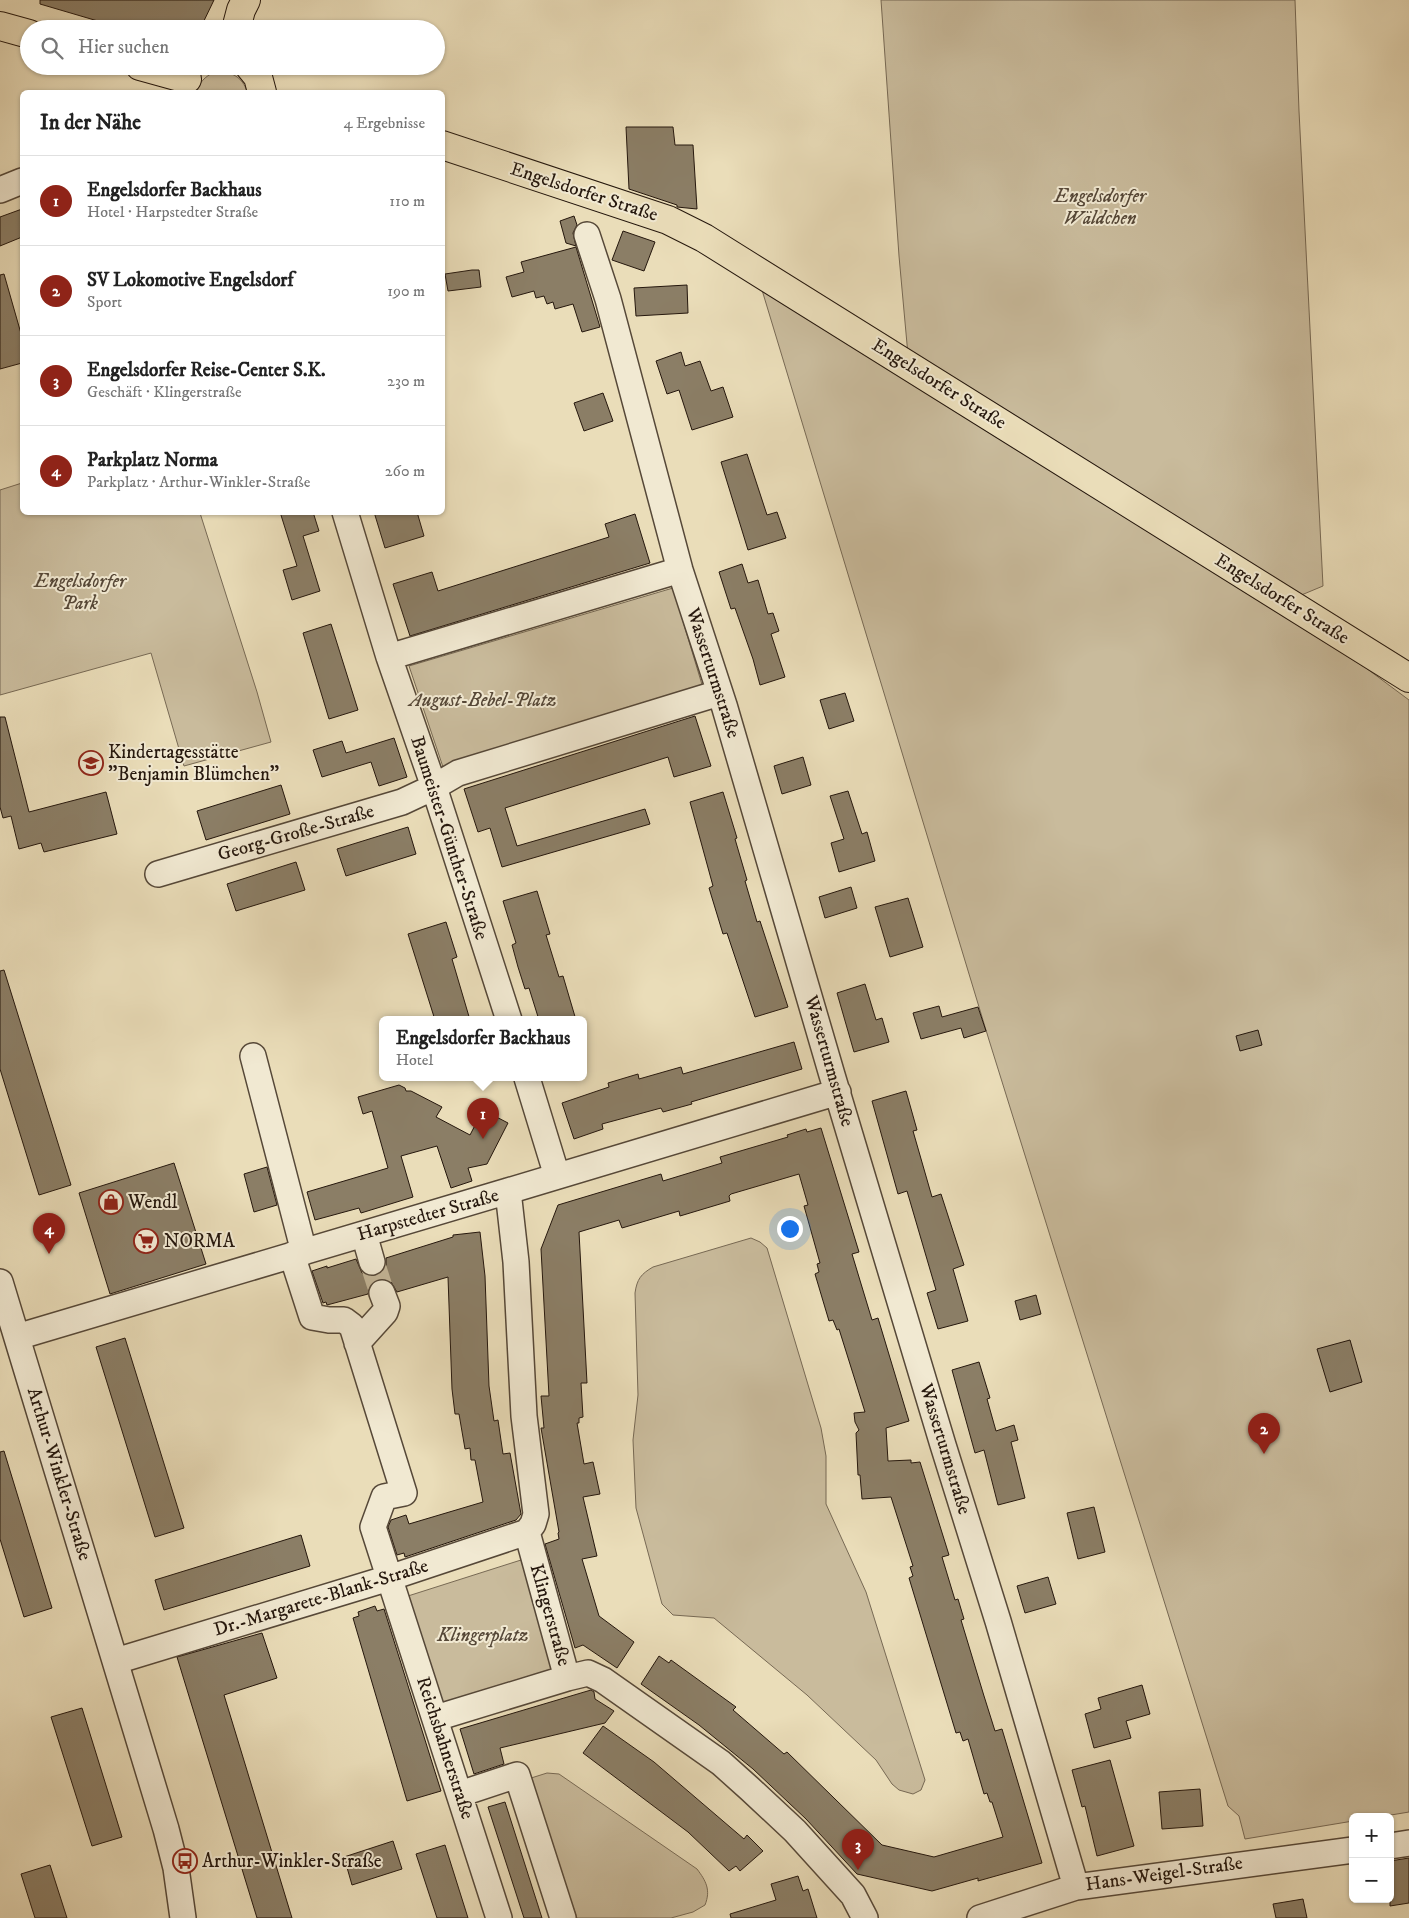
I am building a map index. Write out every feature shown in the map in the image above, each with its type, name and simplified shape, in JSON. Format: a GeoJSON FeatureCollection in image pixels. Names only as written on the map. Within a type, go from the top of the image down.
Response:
{"type":"FeatureCollection","features":[{"type":"Feature","properties":{"kind":"main road"},"geometry":{"type":"LineString","coordinates":[[238,20],[246,0]]}},
{"type":"Feature","properties":{"kind":"main road"},"geometry":{"type":"LineString","coordinates":[[0,26],[20,32]]}},
{"type":"Feature","properties":{"kind":"main road"},"geometry":{"type":"LineString","coordinates":[[174,75],[189,79]]}},
{"type":"Feature","properties":{"kind":"main road"},"geometry":{"type":"LineString","coordinates":[[256,75],[261,90]]}},
{"type":"Feature","properties":{"kind":"main road","name":"Engelsdorfer Straße"},"geometry":{"type":"LineString","coordinates":[[445,146],[668,220],[704,238],[1409,678]]}},
{"type":"Feature","properties":{"kind":"street"},"geometry":{"type":"LineString","coordinates":[[0,190],[20,182]]}},
{"type":"Feature","properties":{"kind":"street","name":"Wasserturmstraße"},"geometry":{"type":"LineString","coordinates":[[587,235],[608,299],[680,570],[719,693],[940,1436],[998,1620],[1076,1886]]}},
{"type":"Feature","properties":{"kind":"street","name":"Baumeister-Günther-Straße"},"geometry":{"type":"LineString","coordinates":[[347,515],[389,657],[434,787],[508,1016]]}},
{"type":"Feature","properties":{"kind":"street"},"geometry":{"type":"LineString","coordinates":[[389,657],[680,570]]}},
{"type":"Feature","properties":{"kind":"street"},"geometry":{"type":"LineString","coordinates":[[434,787],[458,773],[719,693]]}},
{"type":"Feature","properties":{"kind":"street","name":"Georg-Große-Straße"},"geometry":{"type":"LineString","coordinates":[[158,874],[402,802],[434,787]]}},
{"type":"Feature","properties":{"kind":"street"},"geometry":{"type":"LineString","coordinates":[[253,1056],[312,1317],[344,1320],[352,1326],[357,1343]]}},
{"type":"Feature","properties":{"kind":"street"},"geometry":{"type":"LineString","coordinates":[[528,1081],[558,1176]]}},
{"type":"Feature","properties":{"kind":"street","name":"Harpstedter Straße"},"geometry":{"type":"LineString","coordinates":[[13,1348],[298,1253],[838,1092]]}},
{"type":"Feature","properties":{"kind":"street"},"geometry":{"type":"LineString","coordinates":[[508,1191],[516,1262],[524,1416],[536,1514],[533,1524],[527,1532]]}},
{"type":"Feature","properties":{"kind":"street"},"geometry":{"type":"LineString","coordinates":[[364,1234],[372,1262]]}},
{"type":"Feature","properties":{"kind":"street","name":"Arthur-Winkler-Straße"},"geometry":{"type":"LineString","coordinates":[[0,1282],[13,1348],[116,1661],[176,1868],[195,1918]]}},
{"type":"Feature","properties":{"kind":"street"},"geometry":{"type":"LineString","coordinates":[[357,1343],[385,1312],[387,1306],[382,1293]]}},
{"type":"Feature","properties":{"kind":"street","name":"Reichsbahnerstraße"},"geometry":{"type":"LineString","coordinates":[[357,1343],[404,1493],[384,1497],[373,1527],[499,1918]]}},
{"type":"Feature","properties":{"kind":"street","name":"Dr.-Margarete-Blank-Straße"},"geometry":{"type":"LineString","coordinates":[[116,1661],[389,1578],[527,1532]]}},
{"type":"Feature","properties":{"kind":"street","name":"Klingerstraße"},"geometry":{"type":"LineString","coordinates":[[527,1532],[567,1678],[588,1673],[603,1680],[721,1763],[795,1831],[852,1895],[865,1918]]}},
{"type":"Feature","properties":{"kind":"street"},"geometry":{"type":"LineString","coordinates":[[436,1718],[567,1678]]}},
{"type":"Feature","properties":{"kind":"street"},"geometry":{"type":"LineString","coordinates":[[460,1794],[517,1775],[563,1918]]}},
{"type":"Feature","properties":{"kind":"street"},"geometry":{"type":"LineString","coordinates":[[1394,1845],[1409,1843]]}},
{"type":"Feature","properties":{"kind":"street","name":"Hans-Weigel-Straße"},"geometry":{"type":"LineString","coordinates":[[980,1918],[1076,1886],[1349,1851]]}},
{"type":"Feature","properties":{"kind":"street","name":"Arthur-Winkler-Straße"},"geometry":{"type":"LineString","coordinates":[[176,1868],[183,1918]]}},
{"type":"Feature","properties":{"kind":"green space","name":"Engelsdorfer Wäldchen"},"geometry":{"type":"Polygon","coordinates":[[[881,0],[1295,0],[1323,586],[1299,596],[908,355],[881,0]]]}},
{"type":"Feature","properties":{"kind":"green space"},"geometry":{"type":"Polygon","coordinates":[[[233,75],[242,82],[246,90],[198,90],[199,85],[208,76],[233,75]]]}},
{"type":"Feature","properties":{"kind":"green space"},"geometry":{"type":"Polygon","coordinates":[[[762,290],[1366,668],[1409,700],[1409,1812],[1394,1814],[1349,1813],[1349,1822],[1245,1839],[1239,1816],[1228,1806],[989,1040],[762,290]]]}},
{"type":"Feature","properties":{"kind":"green space","name":"Engelsdorfer Park"},"geometry":{"type":"Polygon","coordinates":[[[20,484],[20,515],[201,515],[271,742],[184,766],[151,653],[0,695],[0,490],[20,484]]]}},
{"type":"Feature","properties":{"kind":"green space","name":"August-Bebel-Platz"},"geometry":{"type":"Polygon","coordinates":[[[673,588],[703,688],[443,767],[409,666],[673,588]]]}},
{"type":"Feature","properties":{"kind":"green space"},"geometry":{"type":"Polygon","coordinates":[[[751,1238],[767,1248],[821,1428],[826,1456],[826,1504],[866,1592],[925,1780],[921,1790],[913,1794],[899,1790],[892,1784],[876,1760],[807,1695],[714,1618],[673,1615],[662,1604],[636,1508],[633,1440],[638,1395],[636,1288],[640,1277],[653,1267],[751,1238]]]}},
{"type":"Feature","properties":{"kind":"green space","name":"Klingerplatz"},"geometry":{"type":"Polygon","coordinates":[[[521,1560],[557,1674],[445,1710],[408,1596],[521,1560]]]}},
{"type":"Feature","properties":{"kind":"green space"},"geometry":{"type":"Polygon","coordinates":[[[547,1773],[559,1774],[697,1869],[707,1886],[708,1895],[705,1905],[693,1912],[671,1918],[577,1918],[528,1779],[547,1773]]]}},
{"type":"Feature","properties":{"kind":"building"},"geometry":{"type":"Polygon","coordinates":[[[40,0],[214,0],[204,20],[94,20],[40,4],[40,0]]]}},
{"type":"Feature","properties":{"kind":"building"},"geometry":{"type":"Polygon","coordinates":[[[626,127],[673,127],[675,145],[693,145],[697,209],[677,207],[677,205],[629,189],[626,127]]]}},
{"type":"Feature","properties":{"kind":"building"},"geometry":{"type":"Polygon","coordinates":[[[20,210],[20,238],[0,246],[0,217],[20,210]]]}},
{"type":"Feature","properties":{"kind":"building"},"geometry":{"type":"Polygon","coordinates":[[[574,216],[577,225],[573,233],[576,246],[566,243],[560,221],[574,216]]]}},
{"type":"Feature","properties":{"kind":"building"},"geometry":{"type":"Polygon","coordinates":[[[623,231],[655,242],[644,271],[612,260],[623,231]]]}},
{"type":"Feature","properties":{"kind":"building"},"geometry":{"type":"Polygon","coordinates":[[[576,247],[600,327],[582,332],[573,304],[555,309],[553,302],[547,304],[544,296],[536,298],[534,291],[512,297],[506,277],[524,272],[521,262],[576,247]]]}},
{"type":"Feature","properties":{"kind":"building"},"geometry":{"type":"Polygon","coordinates":[[[479,270],[481,287],[448,291],[445,274],[479,270]]]}},
{"type":"Feature","properties":{"kind":"building"},"geometry":{"type":"Polygon","coordinates":[[[4,274],[20,330],[20,364],[0,369],[0,275],[4,274]]]}},
{"type":"Feature","properties":{"kind":"building"},"geometry":{"type":"Polygon","coordinates":[[[687,285],[688,313],[636,316],[634,288],[687,285]]]}},
{"type":"Feature","properties":{"kind":"building"},"geometry":{"type":"Polygon","coordinates":[[[681,352],[685,366],[700,361],[711,391],[723,387],[733,417],[692,430],[679,390],[667,394],[656,361],[681,352]]]}},
{"type":"Feature","properties":{"kind":"building"},"geometry":{"type":"Polygon","coordinates":[[[603,393],[613,421],[584,431],[574,403],[603,393]]]}},
{"type":"Feature","properties":{"kind":"building"},"geometry":{"type":"Polygon","coordinates":[[[747,454],[767,515],[777,512],[786,538],[748,550],[721,462],[747,454]]]}},
{"type":"Feature","properties":{"kind":"building"},"geometry":{"type":"Polygon","coordinates":[[[635,514],[650,563],[410,636],[393,584],[432,572],[438,591],[609,537],[605,524],[635,514]]]}},
{"type":"Feature","properties":{"kind":"building"},"geometry":{"type":"Polygon","coordinates":[[[281,515],[314,515],[319,531],[303,536],[320,591],[292,600],[283,570],[297,566],[281,515]]]}},
{"type":"Feature","properties":{"kind":"building"},"geometry":{"type":"Polygon","coordinates":[[[375,515],[418,515],[424,536],[385,548],[375,515]]]}},
{"type":"Feature","properties":{"kind":"building"},"geometry":{"type":"Polygon","coordinates":[[[742,564],[748,583],[758,580],[768,614],[773,613],[779,631],[771,634],[785,677],[760,685],[735,608],[731,609],[719,572],[742,564]]]}},
{"type":"Feature","properties":{"kind":"building"},"geometry":{"type":"Polygon","coordinates":[[[331,624],[358,710],[329,719],[303,633],[331,624]]]}},
{"type":"Feature","properties":{"kind":"building"},"geometry":{"type":"Polygon","coordinates":[[[845,693],[854,721],[829,729],[820,700],[845,693]]]}},
{"type":"Feature","properties":{"kind":"building"},"geometry":{"type":"Polygon","coordinates":[[[695,716],[711,766],[674,777],[668,757],[505,808],[517,846],[645,809],[650,824],[502,867],[490,828],[478,832],[464,789],[695,716]]]}},
{"type":"Feature","properties":{"kind":"building"},"geometry":{"type":"Polygon","coordinates":[[[0,717],[5,717],[29,812],[106,792],[117,834],[44,852],[41,843],[19,849],[11,816],[3,818],[0,807],[0,717]]]}},
{"type":"Feature","properties":{"kind":"building"},"geometry":{"type":"Polygon","coordinates":[[[394,738],[407,777],[379,786],[371,762],[322,777],[313,750],[342,741],[346,753],[394,738]]]}},
{"type":"Feature","properties":{"kind":"building"},"geometry":{"type":"Polygon","coordinates":[[[803,757],[811,785],[782,794],[774,766],[803,757]]]}},
{"type":"Feature","properties":{"kind":"building"},"geometry":{"type":"Polygon","coordinates":[[[281,785],[290,814],[206,840],[197,811],[281,785]]]}},
{"type":"Feature","properties":{"kind":"building"},"geometry":{"type":"Polygon","coordinates":[[[848,791],[862,834],[867,832],[875,861],[839,872],[831,843],[844,839],[830,796],[848,791]]]}},
{"type":"Feature","properties":{"kind":"building"},"geometry":{"type":"Polygon","coordinates":[[[723,792],[737,838],[735,839],[747,880],[745,881],[757,922],[760,921],[788,1007],[755,1017],[727,933],[723,934],[709,888],[713,886],[690,802],[723,792]]]}},
{"type":"Feature","properties":{"kind":"building"},"geometry":{"type":"Polygon","coordinates":[[[408,827],[416,854],[346,876],[337,849],[408,827]]]}},
{"type":"Feature","properties":{"kind":"building"},"geometry":{"type":"Polygon","coordinates":[[[296,862],[305,890],[236,911],[227,884],[296,862]]]}},
{"type":"Feature","properties":{"kind":"building"},"geometry":{"type":"Polygon","coordinates":[[[851,887],[857,908],[825,918],[819,897],[851,887]]]}},
{"type":"Feature","properties":{"kind":"building"},"geometry":{"type":"Polygon","coordinates":[[[537,891],[550,934],[546,935],[559,977],[563,976],[575,1016],[538,1016],[529,988],[525,989],[518,967],[512,945],[516,943],[503,901],[537,891]]]}},
{"type":"Feature","properties":{"kind":"building"},"geometry":{"type":"Polygon","coordinates":[[[908,898],[923,947],[890,957],[875,907],[908,898]]]}},
{"type":"Feature","properties":{"kind":"building"},"geometry":{"type":"Polygon","coordinates":[[[446,922],[457,957],[452,959],[469,1016],[434,1016],[408,934],[446,922]]]}},
{"type":"Feature","properties":{"kind":"building"},"geometry":{"type":"Polygon","coordinates":[[[4,970],[71,1185],[39,1195],[0,1069],[0,971],[4,970]]]}},
{"type":"Feature","properties":{"kind":"building"},"geometry":{"type":"Polygon","coordinates":[[[865,984],[876,1020],[882,1018],[889,1042],[854,1052],[837,993],[865,984]]]}},
{"type":"Feature","properties":{"kind":"building"},"geometry":{"type":"Polygon","coordinates":[[[939,1006],[942,1017],[978,1007],[986,1031],[964,1038],[961,1028],[921,1039],[913,1013],[939,1006]]]}},
{"type":"Feature","properties":{"kind":"building"},"geometry":{"type":"Polygon","coordinates":[[[1258,1030],[1262,1045],[1240,1051],[1236,1036],[1258,1030]]]}},
{"type":"Feature","properties":{"kind":"building"},"geometry":{"type":"Polygon","coordinates":[[[794,1042],[802,1069],[663,1112],[661,1108],[602,1124],[603,1129],[574,1139],[562,1103],[609,1087],[608,1083],[638,1074],[639,1079],[681,1067],[683,1074],[794,1042]]]}},
{"type":"Feature","properties":{"kind":"building"},"geometry":{"type":"Polygon","coordinates":[[[399,1085],[405,1088],[406,1091],[411,1091],[442,1107],[436,1117],[470,1135],[483,1110],[508,1123],[487,1164],[468,1168],[472,1181],[451,1188],[437,1146],[401,1156],[413,1197],[361,1213],[359,1208],[315,1220],[307,1192],[388,1168],[372,1111],[363,1114],[358,1097],[399,1085]]]}},
{"type":"Feature","properties":{"kind":"building"},"geometry":{"type":"Polygon","coordinates":[[[906,1091],[917,1130],[913,1131],[932,1197],[941,1194],[964,1265],[953,1269],[968,1321],[938,1329],[927,1293],[936,1290],[907,1191],[898,1194],[872,1101],[906,1091]]]}},
{"type":"Feature","properties":{"kind":"building"},"geometry":{"type":"Polygon","coordinates":[[[821,1128],[859,1252],[852,1254],[872,1320],[878,1318],[909,1421],[886,1428],[888,1461],[911,1460],[911,1463],[920,1462],[949,1555],[942,1557],[955,1600],[958,1599],[964,1619],[961,1620],[984,1696],[995,1731],[1002,1729],[1042,1863],[978,1881],[978,1878],[932,1891],[857,1874],[806,1819],[753,1769],[699,1725],[641,1684],[659,1656],[669,1663],[671,1660],[736,1707],[733,1710],[784,1754],[787,1752],[882,1845],[934,1857],[1003,1837],[992,1802],[990,1802],[987,1793],[984,1794],[968,1739],[963,1741],[960,1732],[956,1733],[909,1578],[913,1576],[910,1567],[913,1566],[891,1497],[862,1499],[860,1475],[858,1475],[856,1433],[859,1430],[855,1422],[854,1413],[865,1412],[839,1329],[837,1330],[833,1320],[829,1321],[815,1274],[819,1272],[817,1264],[820,1263],[804,1206],[808,1205],[799,1174],[731,1194],[729,1196],[730,1201],[680,1216],[679,1211],[622,1228],[619,1220],[579,1232],[587,1383],[581,1383],[583,1417],[579,1418],[579,1423],[577,1423],[584,1464],[593,1462],[600,1494],[583,1497],[597,1556],[582,1559],[599,1616],[634,1642],[617,1668],[583,1645],[575,1648],[545,1544],[559,1539],[559,1532],[541,1428],[544,1428],[541,1396],[549,1396],[541,1249],[558,1205],[661,1174],[663,1181],[722,1163],[720,1157],[788,1137],[787,1135],[806,1129],[807,1132],[821,1128]]]}},
{"type":"Feature","properties":{"kind":"building","name":"NORMA"},"geometry":{"type":"Polygon","coordinates":[[[174,1163],[206,1264],[110,1294],[79,1193],[174,1163]]]}},
{"type":"Feature","properties":{"kind":"building"},"geometry":{"type":"Polygon","coordinates":[[[267,1167],[277,1205],[254,1212],[244,1174],[267,1167]]]}},
{"type":"Feature","properties":{"kind":"building"},"geometry":{"type":"Polygon","coordinates":[[[480,1232],[485,1276],[489,1386],[494,1421],[498,1420],[503,1454],[510,1453],[521,1514],[516,1520],[405,1557],[404,1553],[397,1555],[388,1527],[391,1520],[406,1515],[409,1524],[483,1502],[475,1460],[471,1460],[470,1448],[465,1449],[459,1414],[455,1414],[452,1389],[448,1277],[397,1292],[391,1282],[385,1279],[377,1279],[371,1284],[368,1294],[327,1305],[326,1302],[323,1303],[312,1271],[356,1259],[362,1273],[368,1276],[375,1276],[383,1272],[386,1258],[453,1237],[453,1235],[480,1232]]]}},
{"type":"Feature","properties":{"kind":"building"},"geometry":{"type":"Polygon","coordinates":[[[1036,1295],[1041,1314],[1020,1320],[1015,1301],[1036,1295]]]}},
{"type":"Feature","properties":{"kind":"building"},"geometry":{"type":"Polygon","coordinates":[[[125,1338],[184,1528],[155,1537],[96,1347],[125,1338]]]}},
{"type":"Feature","properties":{"kind":"building"},"geometry":{"type":"Polygon","coordinates":[[[1350,1340],[1362,1382],[1330,1392],[1317,1349],[1350,1340]]]}},
{"type":"Feature","properties":{"kind":"building"},"geometry":{"type":"Polygon","coordinates":[[[979,1362],[990,1398],[987,1399],[996,1431],[1014,1425],[1018,1440],[1011,1442],[1025,1498],[998,1505],[984,1450],[975,1453],[952,1370],[979,1362]]]}},
{"type":"Feature","properties":{"kind":"building"},"geometry":{"type":"Polygon","coordinates":[[[4,1451],[52,1608],[24,1617],[0,1539],[0,1452],[4,1451]]]}},
{"type":"Feature","properties":{"kind":"building"},"geometry":{"type":"Polygon","coordinates":[[[1094,1507],[1105,1552],[1078,1559],[1067,1513],[1094,1507]]]}},
{"type":"Feature","properties":{"kind":"building"},"geometry":{"type":"Polygon","coordinates":[[[301,1535],[310,1566],[164,1610],[155,1580],[301,1535]]]}},
{"type":"Feature","properties":{"kind":"building"},"geometry":{"type":"Polygon","coordinates":[[[1048,1577],[1056,1604],[1025,1613],[1017,1586],[1048,1577]]]}},
{"type":"Feature","properties":{"kind":"building"},"geometry":{"type":"Polygon","coordinates":[[[375,1606],[377,1611],[384,1609],[441,1791],[407,1801],[353,1618],[359,1616],[358,1612],[375,1606]]]}},
{"type":"Feature","properties":{"kind":"building"},"geometry":{"type":"Polygon","coordinates":[[[262,1633],[277,1678],[224,1695],[292,1918],[257,1918],[177,1657],[262,1633]]]}},
{"type":"Feature","properties":{"kind":"building"},"geometry":{"type":"Polygon","coordinates":[[[1142,1685],[1150,1714],[1126,1721],[1131,1738],[1094,1748],[1085,1714],[1101,1709],[1098,1698],[1142,1685]]]}},
{"type":"Feature","properties":{"kind":"building"},"geometry":{"type":"Polygon","coordinates":[[[591,1690],[594,1692],[595,1699],[614,1711],[605,1723],[500,1748],[504,1764],[474,1774],[460,1729],[591,1690]]]}},
{"type":"Feature","properties":{"kind":"building"},"geometry":{"type":"Polygon","coordinates":[[[82,1708],[122,1837],[92,1846],[51,1717],[82,1708]]]}},
{"type":"Feature","properties":{"kind":"building"},"geometry":{"type":"Polygon","coordinates":[[[603,1726],[654,1762],[744,1839],[747,1835],[763,1851],[740,1871],[736,1866],[729,1871],[688,1832],[583,1753],[603,1726]]]}},
{"type":"Feature","properties":{"kind":"building"},"geometry":{"type":"Polygon","coordinates":[[[1110,1760],[1134,1846],[1097,1856],[1085,1806],[1082,1807],[1072,1770],[1110,1760]]]}},
{"type":"Feature","properties":{"kind":"building"},"geometry":{"type":"Polygon","coordinates":[[[1200,1789],[1203,1826],[1162,1829],[1159,1792],[1200,1789]]]}},
{"type":"Feature","properties":{"kind":"building"},"geometry":{"type":"Polygon","coordinates":[[[505,1802],[542,1918],[524,1918],[488,1807],[505,1802]]]}},
{"type":"Feature","properties":{"kind":"building"},"geometry":{"type":"Polygon","coordinates":[[[393,1841],[402,1869],[352,1885],[344,1857],[393,1841]]]}},
{"type":"Feature","properties":{"kind":"building"},"geometry":{"type":"Polygon","coordinates":[[[445,1845],[468,1918],[437,1918],[416,1854],[445,1845]]]}},
{"type":"Feature","properties":{"kind":"building"},"geometry":{"type":"Polygon","coordinates":[[[1409,1858],[1409,1903],[1390,1906],[1390,1903],[1394,1903],[1394,1860],[1409,1858]]]}},
{"type":"Feature","properties":{"kind":"building"},"geometry":{"type":"Polygon","coordinates":[[[50,1865],[67,1918],[35,1918],[21,1874],[50,1865]]]}},
{"type":"Feature","properties":{"kind":"building"},"geometry":{"type":"Polygon","coordinates":[[[798,1876],[803,1891],[808,1889],[817,1918],[731,1918],[730,1914],[776,1900],[771,1884],[798,1876]]]}},
{"type":"Feature","properties":{"kind":"building"},"geometry":{"type":"Polygon","coordinates":[[[1303,1899],[1307,1918],[1276,1918],[1273,1904],[1303,1899]]]}},
{"type":"Feature","properties":{"kind":"tunnel"},"geometry":{"type":"LineString","coordinates":[[372,1262],[382,1293]]}},
{"type":"Feature","properties":{"kind":"place","name":"Kindertagesstätte \"Benjamin Blümchen\""},"geometry":{"type":"Point","coordinates":[91,763]}},
{"type":"Feature","properties":{"kind":"place","name":"Engelsdorfer Backhaus"},"geometry":{"type":"Point","coordinates":[483,1139]}},
{"type":"Feature","properties":{"kind":"place","name":"Wendl"},"geometry":{"type":"Point","coordinates":[111,1202]}},
{"type":"Feature","properties":{"kind":"place","name":"NORMA"},"geometry":{"type":"Point","coordinates":[146,1241]}},
{"type":"Feature","properties":{"kind":"place","name":"Parkplatz Norma"},"geometry":{"type":"Point","coordinates":[49,1254]}},
{"type":"Feature","properties":{"kind":"place","name":"SV Lokomotive Engelsdorf"},"geometry":{"type":"Point","coordinates":[1264,1454]}},
{"type":"Feature","properties":{"kind":"place","name":"Arthur-Winkler-Straße"},"geometry":{"type":"Point","coordinates":[185,1861]}},
{"type":"Feature","properties":{"kind":"place","name":"Engelsdorfer Reise-Center S.K."},"geometry":{"type":"Point","coordinates":[858,1870]}}]}
